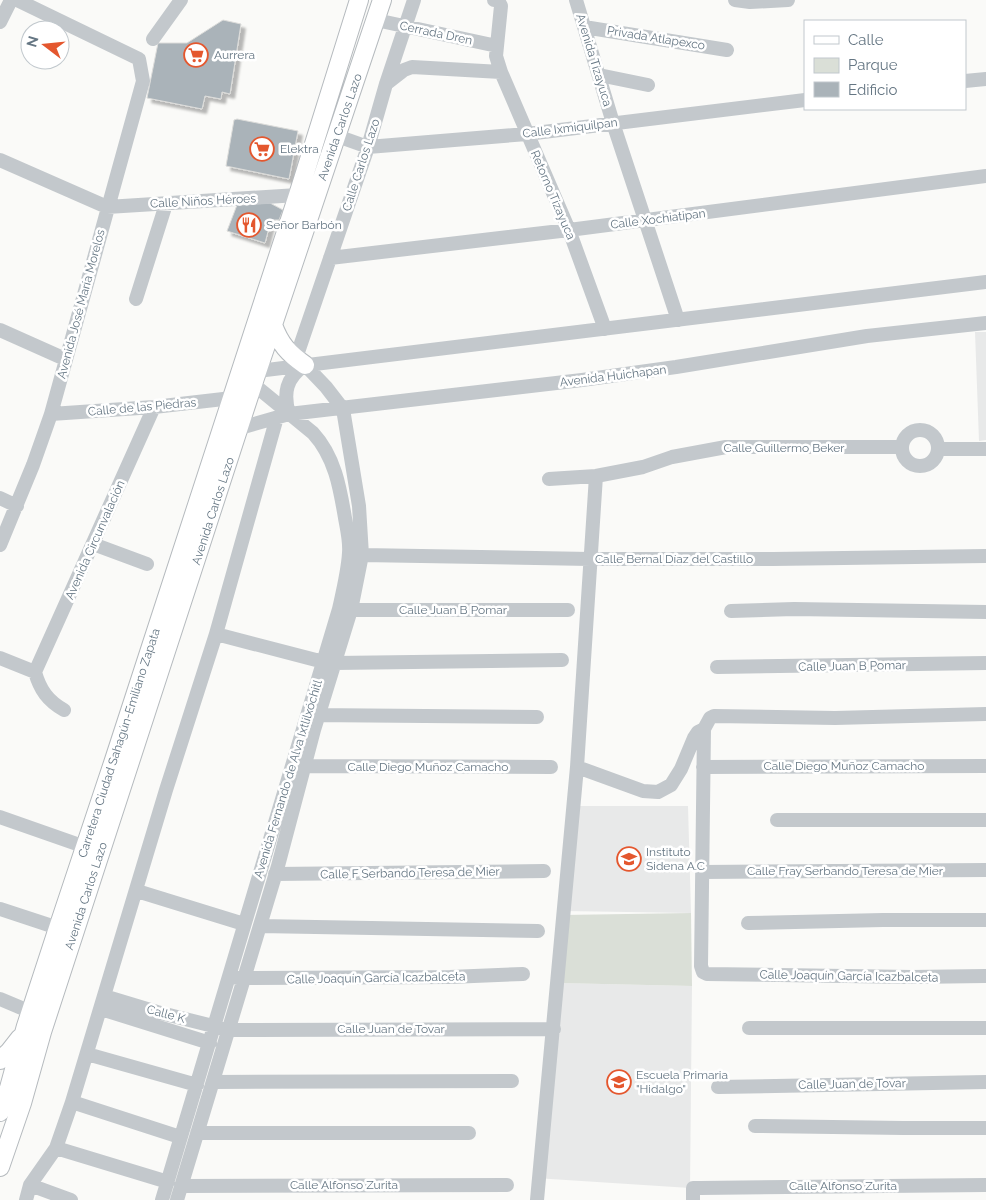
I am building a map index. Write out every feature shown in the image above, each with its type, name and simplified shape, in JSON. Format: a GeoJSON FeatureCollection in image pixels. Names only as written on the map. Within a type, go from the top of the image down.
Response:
{"type":"FeatureCollection","features":[{"type":"Feature","properties":{"kind":"main road","name":"Avenida Carlos Lazo"},"geometry":{"type":"LineString","coordinates":[[253,374],[246,355],[359,0]]}},
{"type":"Feature","properties":{"kind":"main road","name":"Avenida Carlos Lazo"},"geometry":{"type":"LineString","coordinates":[[36,1024],[93,849],[245,427],[253,374],[273,325],[316,200],[340,138],[382,0]]}},
{"type":"Feature","properties":{"kind":"main road"},"geometry":{"type":"LineString","coordinates":[[273,325],[279,340],[296,363]]}},
{"type":"Feature","properties":{"kind":"main road","name":"Carretera Ciudad Sahagún-Emiliano Zapata"},"geometry":{"type":"LineString","coordinates":[[0,1167],[22,1103],[36,1024],[58,928],[93,849],[232,398],[253,374]]}},
{"type":"Feature","properties":{"kind":"main road"},"geometry":{"type":"LineString","coordinates":[[0,1060],[36,1024]]}},
{"type":"Feature","properties":{"kind":"main road","name":"Carretera Ciudad Sahagún-Emiliano Zapata"},"geometry":{"type":"LineString","coordinates":[[0,1112],[3,1087],[36,1024]]}},
{"type":"Feature","properties":{"kind":"main road"},"geometry":{"type":"LineString","coordinates":[[0,1160],[10,1114],[3,1087]]}},
{"type":"Feature","properties":{"kind":"street"},"geometry":{"type":"LineString","coordinates":[[0,22],[11,0]]}},
{"type":"Feature","properties":{"kind":"street","name":"Avenida José María Morelos"},"geometry":{"type":"LineString","coordinates":[[0,545],[17,506],[51,414],[143,81],[139,59],[17,0]]}},
{"type":"Feature","properties":{"kind":"street"},"geometry":{"type":"LineString","coordinates":[[153,39],[181,0]]}},
{"type":"Feature","properties":{"kind":"street","name":"Calle Carlos Lazo"},"geometry":{"type":"LineString","coordinates":[[296,363],[414,0]]}},
{"type":"Feature","properties":{"kind":"street","name":"Avenida Tizayuca"},"geometry":{"type":"LineString","coordinates":[[576,0],[613,123],[678,320]]}},
{"type":"Feature","properties":{"kind":"street"},"geometry":{"type":"LineString","coordinates":[[735,0],[788,0]]}},
{"type":"Feature","properties":{"kind":"street"},"geometry":{"type":"LineString","coordinates":[[386,84],[404,70],[412,67],[498,60],[502,6],[497,2]]}},
{"type":"Feature","properties":{"kind":"street","name":"Cerrada Dren"},"geometry":{"type":"LineString","coordinates":[[376,20],[405,26],[498,60]]}},
{"type":"Feature","properties":{"kind":"street","name":"Privada Atlapexco"},"geometry":{"type":"LineString","coordinates":[[584,27],[727,50]]}},
{"type":"Feature","properties":{"kind":"street","name":"Retorno Tizayuca"},"geometry":{"type":"LineString","coordinates":[[498,60],[527,134],[569,230],[605,329]]}},
{"type":"Feature","properties":{"kind":"street"},"geometry":{"type":"LineString","coordinates":[[599,75],[648,85]]}},
{"type":"Feature","properties":{"kind":"street"},"geometry":{"type":"LineString","coordinates":[[966,81],[986,79]]}},
{"type":"Feature","properties":{"kind":"street","name":"Calle Ixmiquilpan"},"geometry":{"type":"LineString","coordinates":[[340,138],[366,147],[527,134],[804,100]]}},
{"type":"Feature","properties":{"kind":"street"},"geometry":{"type":"LineString","coordinates":[[0,160],[107,207]]}},
{"type":"Feature","properties":{"kind":"street","name":"Calle Xochiatipan"},"geometry":{"type":"LineString","coordinates":[[330,258],[569,230],[986,176]]}},
{"type":"Feature","properties":{"kind":"street","name":"Calle Niños Héroes"},"geometry":{"type":"LineString","coordinates":[[107,207],[298,196],[316,200]]}},
{"type":"Feature","properties":{"kind":"street"},"geometry":{"type":"LineString","coordinates":[[136,300],[166,204]]}},
{"type":"Feature","properties":{"kind":"street"},"geometry":{"type":"LineString","coordinates":[[253,374],[296,363],[605,329],[986,282]]}},
{"type":"Feature","properties":{"kind":"street","name":"Avenida Huichapan"},"geometry":{"type":"LineString","coordinates":[[245,427],[279,417],[676,367],[867,336],[986,324]]}},
{"type":"Feature","properties":{"kind":"street"},"geometry":{"type":"LineString","coordinates":[[0,330],[65,359]]}},
{"type":"Feature","properties":{"kind":"street"},"geometry":{"type":"LineString","coordinates":[[71,1200],[27,1196],[56,1148],[72,1102],[216,634],[287,388],[295,374],[296,363]]}},
{"type":"Feature","properties":{"kind":"street","name":"Avenida Fernando de Alva Ixtlilxóchitl"},"geometry":{"type":"LineString","coordinates":[[162,1200],[244,924],[313,715],[345,610],[356,554],[359,506],[343,409],[326,388],[296,363]]}},
{"type":"Feature","properties":{"kind":"street","name":"Avenida Fernando de Alva Ixtlilxóchitl"},"geometry":{"type":"LineString","coordinates":[[253,374],[279,417],[314,433],[328,454],[336,474],[356,554]]}},
{"type":"Feature","properties":{"kind":"street","name":"Calle de las Piedras"},"geometry":{"type":"LineString","coordinates":[[51,414],[154,407],[232,398]]}},
{"type":"Feature","properties":{"kind":"street","name":"Avenida Circunvalación"},"geometry":{"type":"LineString","coordinates":[[35,672],[154,407]]}},
{"type":"Feature","properties":{"kind":"street"},"geometry":{"type":"LineString","coordinates":[[920,430],[927,431],[933,436],[937,442],[938,449],[932,461],[926,465],[919,466],[912,465],[906,461],[902,448],[903,440],[907,435],[913,431],[920,430]]}},
{"type":"Feature","properties":{"kind":"street","name":"Calle Guillermo Beker"},"geometry":{"type":"LineString","coordinates":[[549,479],[596,476],[643,467],[672,456],[726,447],[902,448]]}},
{"type":"Feature","properties":{"kind":"street"},"geometry":{"type":"LineString","coordinates":[[938,449],[986,449]]}},
{"type":"Feature","properties":{"kind":"street"},"geometry":{"type":"LineString","coordinates":[[538,1200],[577,767],[596,476]]}},
{"type":"Feature","properties":{"kind":"street"},"geometry":{"type":"LineString","coordinates":[[0,498],[17,506]]}},
{"type":"Feature","properties":{"kind":"street"},"geometry":{"type":"LineString","coordinates":[[94,544],[147,564]]}},
{"type":"Feature","properties":{"kind":"street","name":"Calle Bernal Díaz del Castillo"},"geometry":{"type":"LineString","coordinates":[[356,554],[590,559],[986,556]]}},
{"type":"Feature","properties":{"kind":"street"},"geometry":{"type":"LineString","coordinates":[[731,611],[794,609],[986,612]]}},
{"type":"Feature","properties":{"kind":"street","name":"Calle Juan B Pomar"},"geometry":{"type":"LineString","coordinates":[[345,610],[568,610]]}},
{"type":"Feature","properties":{"kind":"street"},"geometry":{"type":"LineString","coordinates":[[216,634],[329,662],[562,660]]}},
{"type":"Feature","properties":{"kind":"street"},"geometry":{"type":"LineString","coordinates":[[0,658],[35,672],[38,683],[48,699],[64,710]]}},
{"type":"Feature","properties":{"kind":"street","name":"Calle Juan B Pomar"},"geometry":{"type":"LineString","coordinates":[[717,667],[986,663]]}},
{"type":"Feature","properties":{"kind":"street"},"geometry":{"type":"LineString","coordinates":[[703,872],[704,729],[710,718],[714,716],[835,718],[986,714]]}},
{"type":"Feature","properties":{"kind":"street"},"geometry":{"type":"LineString","coordinates":[[313,715],[537,717]]}},
{"type":"Feature","properties":{"kind":"street","name":"Avenida Fernando de Alva Ixtlilxóchitl"},"geometry":{"type":"LineString","coordinates":[[177,1200],[275,874],[305,766],[313,715]]}},
{"type":"Feature","properties":{"kind":"street"},"geometry":{"type":"LineString","coordinates":[[577,767],[643,791],[658,792],[671,785],[681,768],[694,738],[698,732],[704,729]]}},
{"type":"Feature","properties":{"kind":"street","name":"Calle Diego Muñoz Camacho"},"geometry":{"type":"LineString","coordinates":[[305,766],[551,767]]}},
{"type":"Feature","properties":{"kind":"street","name":"Calle Diego Muñoz Camacho"},"geometry":{"type":"LineString","coordinates":[[703,767],[986,766]]}},
{"type":"Feature","properties":{"kind":"street"},"geometry":{"type":"LineString","coordinates":[[0,817],[93,849]]}},
{"type":"Feature","properties":{"kind":"street"},"geometry":{"type":"LineString","coordinates":[[777,820],[986,820]]}},
{"type":"Feature","properties":{"kind":"street","name":"Calle Fray Serbando Teresa de Mier"},"geometry":{"type":"LineString","coordinates":[[703,872],[986,870]]}},
{"type":"Feature","properties":{"kind":"street","name":"Calle F Serbando Teresa de Mier"},"geometry":{"type":"LineString","coordinates":[[275,874],[544,871]]}},
{"type":"Feature","properties":{"kind":"street","name":"Calle Joaquín García Icazbalceta"},"geometry":{"type":"LineString","coordinates":[[703,872],[701,966],[703,972],[711,974],[912,977],[986,976]]}},
{"type":"Feature","properties":{"kind":"street"},"geometry":{"type":"LineString","coordinates":[[137,891],[244,924]]}},
{"type":"Feature","properties":{"kind":"street"},"geometry":{"type":"LineString","coordinates":[[0,909],[58,928]]}},
{"type":"Feature","properties":{"kind":"street"},"geometry":{"type":"LineString","coordinates":[[748,923],[986,920]]}},
{"type":"Feature","properties":{"kind":"street"},"geometry":{"type":"LineString","coordinates":[[260,926],[538,932]]}},
{"type":"Feature","properties":{"kind":"street","name":"Calle Joaquín García Icazbalceta"},"geometry":{"type":"LineString","coordinates":[[229,976],[244,979],[450,977],[523,974]]}},
{"type":"Feature","properties":{"kind":"street"},"geometry":{"type":"LineString","coordinates":[[0,999],[36,1024]]}},
{"type":"Feature","properties":{"kind":"street"},"geometry":{"type":"LineString","coordinates":[[102,1002],[210,1043]]}},
{"type":"Feature","properties":{"kind":"street","name":"Calle K"},"geometry":{"type":"LineString","coordinates":[[102,1002],[158,1012],[229,1030]]}},
{"type":"Feature","properties":{"kind":"street"},"geometry":{"type":"LineString","coordinates":[[749,1028],[986,1028]]}},
{"type":"Feature","properties":{"kind":"street","name":"Calle Juan de Tovar"},"geometry":{"type":"LineString","coordinates":[[229,1030],[554,1029]]}},
{"type":"Feature","properties":{"kind":"street"},"geometry":{"type":"LineString","coordinates":[[87,1054],[197,1085]]}},
{"type":"Feature","properties":{"kind":"street"},"geometry":{"type":"LineString","coordinates":[[213,1082],[512,1081]]}},
{"type":"Feature","properties":{"kind":"street","name":"Calle Juan de Tovar"},"geometry":{"type":"LineString","coordinates":[[718,1086],[986,1082]]}},
{"type":"Feature","properties":{"kind":"street"},"geometry":{"type":"LineString","coordinates":[[72,1102],[180,1137]]}},
{"type":"Feature","properties":{"kind":"street"},"geometry":{"type":"LineString","coordinates":[[755,1126],[986,1128]]}},
{"type":"Feature","properties":{"kind":"street"},"geometry":{"type":"LineString","coordinates":[[197,1133],[469,1133]]}},
{"type":"Feature","properties":{"kind":"street"},"geometry":{"type":"LineString","coordinates":[[56,1148],[168,1182]]}},
{"type":"Feature","properties":{"kind":"street","name":"Calle Alfonso Zurita"},"geometry":{"type":"LineString","coordinates":[[182,1186],[507,1185]]}},
{"type":"Feature","properties":{"kind":"street","name":"Calle Alfonso Zurita"},"geometry":{"type":"LineString","coordinates":[[696,1194],[986,1185]]}},
{"type":"Feature","properties":{"kind":"shaded area"},"geometry":{"type":"Polygon","coordinates":[[[975,332],[986,332],[986,440],[979,441],[975,332]]]}},
{"type":"Feature","properties":{"kind":"shaded area","name":"Instituto Sidena A.C"},"geometry":{"type":"Polygon","coordinates":[[[575,806],[688,806],[691,913],[564,911],[575,806]]]}},
{"type":"Feature","properties":{"kind":"shaded area","name":"Escuela Primaria \"Hidalgo\""},"geometry":{"type":"Polygon","coordinates":[[[558,983],[692,986],[690,1188],[535,1178],[558,983]]]}},
{"type":"Feature","properties":{"kind":"green space"},"geometry":{"type":"Polygon","coordinates":[[[691,913],[692,986],[558,983],[563,915],[691,913]]]}},
{"type":"Feature","properties":{"kind":"building","name":"Aurrera"},"geometry":{"type":"Polygon","coordinates":[[[223,20],[241,24],[230,94],[222,92],[221,99],[205,96],[202,109],[147,98],[158,43],[187,43],[223,20]]]}},
{"type":"Feature","properties":{"kind":"building","name":"Elektra"},"geometry":{"type":"Polygon","coordinates":[[[234,120],[298,131],[289,179],[226,166],[234,120]]]}},
{"type":"Feature","properties":{"kind":"building","name":"Señor Barbón"},"geometry":{"type":"Polygon","coordinates":[[[270,203],[283,210],[279,220],[271,220],[265,243],[227,231],[237,205],[270,203]]]}},
{"type":"Feature","properties":{"kind":"place","name":"Aurrera"},"geometry":{"type":"Point","coordinates":[196,55]}},
{"type":"Feature","properties":{"kind":"place","name":"Elektra"},"geometry":{"type":"Point","coordinates":[262,149]}},
{"type":"Feature","properties":{"kind":"place","name":"Señor Barbón"},"geometry":{"type":"Point","coordinates":[249,225]}},
{"type":"Feature","properties":{"kind":"place","name":"Instituto Sidena A.C"},"geometry":{"type":"Point","coordinates":[629,859]}},
{"type":"Feature","properties":{"kind":"place","name":"Escuela Primaria \"Hidalgo\""},"geometry":{"type":"Point","coordinates":[619,1082]}}]}
